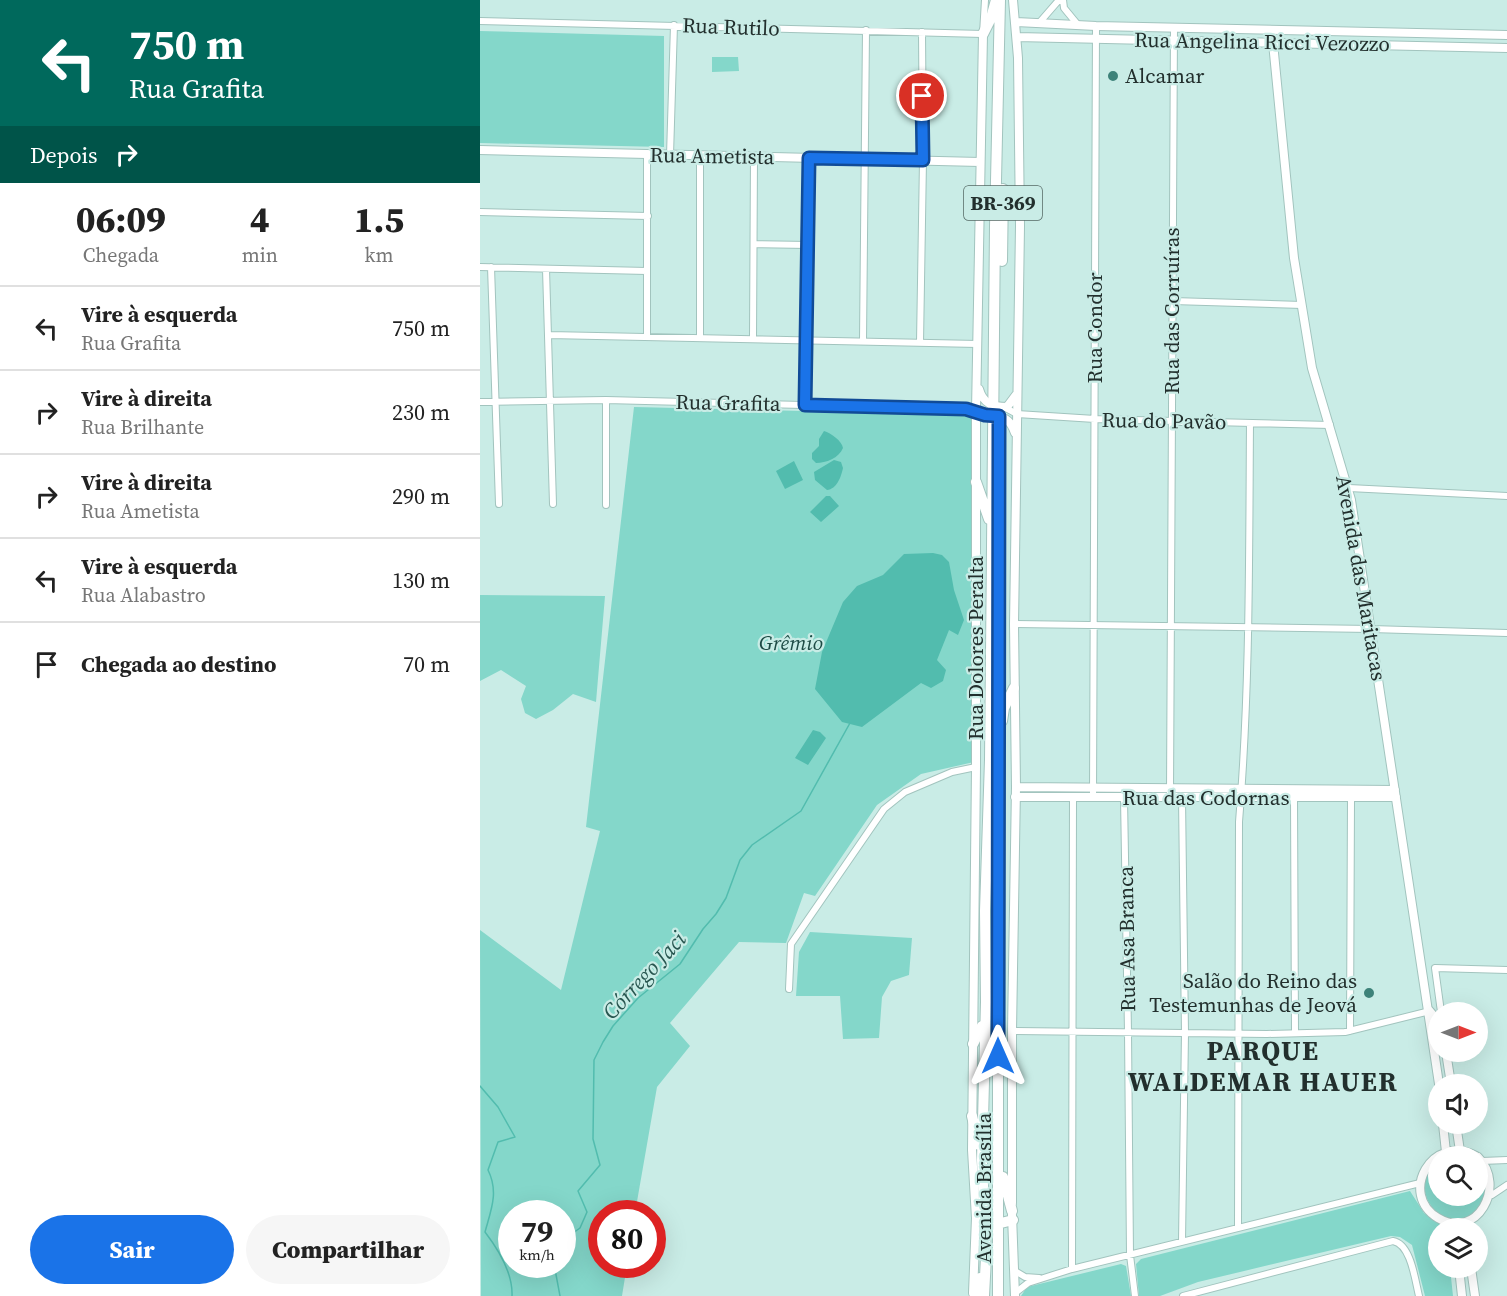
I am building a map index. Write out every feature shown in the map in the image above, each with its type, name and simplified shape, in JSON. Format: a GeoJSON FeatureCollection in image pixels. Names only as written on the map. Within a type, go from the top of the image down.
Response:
{"type":"FeatureCollection","features":[{"type":"Feature","properties":{"kind":"highway"},"geometry":{"type":"LineString","coordinates":[[983,34],[998,0]]}},
{"type":"Feature","properties":{"kind":"highway","name":"Avenida Brasília"},"geometry":{"type":"LineString","coordinates":[[998,0],[995,226],[998,1126],[1007,1219],[997,1281],[998,1296]]}},
{"type":"Feature","properties":{"kind":"highway","name":"Avenida Brasília"},"geometry":{"type":"LineString","coordinates":[[984,1296],[986,1257],[982,1160],[986,1002],[985,911],[1007,0]]}},
{"type":"Feature","properties":{"kind":"highway"},"geometry":{"type":"LineString","coordinates":[[976,482],[987,508],[992,548]]}},
{"type":"Feature","properties":{"kind":"highway"},"geometry":{"type":"LineString","coordinates":[[997,751],[1005,708],[1014,688]]}},
{"type":"Feature","properties":{"kind":"highway"},"geometry":{"type":"LineString","coordinates":[[973,1044],[981,1028],[986,1002]]}},
{"type":"Feature","properties":{"kind":"highway"},"geometry":{"type":"LineString","coordinates":[[972,1116],[982,1160]]}},
{"type":"Feature","properties":{"kind":"highway"},"geometry":{"type":"LineString","coordinates":[[984,1179],[993,1215],[1007,1219],[998,1126]]}},
{"type":"Feature","properties":{"kind":"highway"},"geometry":{"type":"LineString","coordinates":[[975,1296],[986,1257]]}},
{"type":"Feature","properties":{"kind":"street","name":"Rua Dolores Peralta"},"geometry":{"type":"LineString","coordinates":[[975,1296],[976,1218],[972,1116],[976,767],[976,411],[985,0]]}},
{"type":"Feature","properties":{"kind":"street"},"geometry":{"type":"LineString","coordinates":[[1013,0],[1017,37],[1020,226],[1014,624],[1016,787],[1007,1219],[1015,1271],[1015,1294]]}},
{"type":"Feature","properties":{"kind":"street"},"geometry":{"type":"LineString","coordinates":[[1039,23],[1061,0],[1064,8],[1078,25]]}},
{"type":"Feature","properties":{"kind":"street","name":"Rua Rutilo"},"geometry":{"type":"LineString","coordinates":[[480,21],[983,34]]}},
{"type":"Feature","properties":{"kind":"street","name":"Rua Angelina Ricci Vezozzo"},"geometry":{"type":"LineString","coordinates":[[1016,22],[1388,34],[1507,35]]}},
{"type":"Feature","properties":{"kind":"street"},"geometry":{"type":"LineString","coordinates":[[670,155],[674,25]]}},
{"type":"Feature","properties":{"kind":"street","name":"Rua Condor"},"geometry":{"type":"LineString","coordinates":[[1093,798],[1096,26]]}},
{"type":"Feature","properties":{"kind":"street","name":"Rua das Corruíras"},"geometry":{"type":"LineString","coordinates":[[1170,798],[1174,27]]}},
{"type":"Feature","properties":{"kind":"street"},"geometry":{"type":"LineString","coordinates":[[863,342],[866,30]]}},
{"type":"Feature","properties":{"kind":"street"},"geometry":{"type":"LineString","coordinates":[[920,344],[923,160],[922,32]]}},
{"type":"Feature","properties":{"kind":"street","name":"Rua Angelina Ricci Vezozzo"},"geometry":{"type":"LineString","coordinates":[[1017,37],[1507,48]]}},
{"type":"Feature","properties":{"kind":"street","name":"Avenida das Maritacas"},"geometry":{"type":"LineString","coordinates":[[1273,43],[1294,258],[1312,368],[1349,488],[1428,1005]]}},
{"type":"Feature","properties":{"kind":"street","name":"Rua Ametista"},"geometry":{"type":"LineString","coordinates":[[480,150],[980,162]]}},
{"type":"Feature","properties":{"kind":"street"},"geometry":{"type":"LineString","coordinates":[[647,154],[647,336]]}},
{"type":"Feature","properties":{"kind":"street"},"geometry":{"type":"LineString","coordinates":[[700,156],[700,338]]}},
{"type":"Feature","properties":{"kind":"street"},"geometry":{"type":"LineString","coordinates":[[753,339],[754,156]]}},
{"type":"Feature","properties":{"kind":"street"},"geometry":{"type":"LineString","coordinates":[[805,405],[809,158]]}},
{"type":"Feature","properties":{"kind":"street"},"geometry":{"type":"LineString","coordinates":[[480,212],[648,216]]}},
{"type":"Feature","properties":{"kind":"street"},"geometry":{"type":"LineString","coordinates":[[753,244],[808,245]]}},
{"type":"Feature","properties":{"kind":"street"},"geometry":{"type":"LineString","coordinates":[[480,267],[648,271]]}},
{"type":"Feature","properties":{"kind":"street"},"geometry":{"type":"LineString","coordinates":[[491,267],[499,504]]}},
{"type":"Feature","properties":{"kind":"street"},"geometry":{"type":"LineString","coordinates":[[546,268],[553,504]]}},
{"type":"Feature","properties":{"kind":"street"},"geometry":{"type":"LineString","coordinates":[[1173,301],[1302,305]]}},
{"type":"Feature","properties":{"kind":"street"},"geometry":{"type":"LineString","coordinates":[[549,335],[978,344]]}},
{"type":"Feature","properties":{"kind":"street"},"geometry":{"type":"LineString","coordinates":[[977,380],[984,400],[1008,420],[1017,442]]}},
{"type":"Feature","properties":{"kind":"street"},"geometry":{"type":"LineString","coordinates":[[977,431],[982,420],[1010,405],[1016,394]]}},
{"type":"Feature","properties":{"kind":"street"},"geometry":{"type":"LineString","coordinates":[[606,400],[606,505]]}},
{"type":"Feature","properties":{"kind":"street","name":"Rua Grafita"},"geometry":{"type":"LineString","coordinates":[[480,402],[606,400],[976,411]]}},
{"type":"Feature","properties":{"kind":"street"},"geometry":{"type":"LineString","coordinates":[[976,411],[997,411]]}},
{"type":"Feature","properties":{"kind":"street","name":"Rua do Pavão"},"geometry":{"type":"LineString","coordinates":[[997,411],[1095,419],[1330,425]]}},
{"type":"Feature","properties":{"kind":"street"},"geometry":{"type":"LineString","coordinates":[[1238,1228],[1239,822],[1248,628],[1250,423]]}},
{"type":"Feature","properties":{"kind":"street"},"geometry":{"type":"LineString","coordinates":[[1349,488],[1507,496]]}},
{"type":"Feature","properties":{"kind":"street"},"geometry":{"type":"LineString","coordinates":[[1014,624],[1507,633]]}},
{"type":"Feature","properties":{"kind":"street"},"geometry":{"type":"LineString","coordinates":[[789,989],[791,944],[884,809],[905,792],[952,772],[976,767]]}},
{"type":"Feature","properties":{"kind":"street","name":"Rua das Codornas"},"geometry":{"type":"LineString","coordinates":[[1016,787],[1170,788],[1193,793],[1395,794]]}},
{"type":"Feature","properties":{"kind":"street","name":"Rua das Codornas"},"geometry":{"type":"LineString","coordinates":[[1015,797],[1182,798],[1193,793]]}},
{"type":"Feature","properties":{"kind":"street","name":"Rua das Codornas"},"geometry":{"type":"LineString","coordinates":[[1242,793],[1294,798],[1312,794],[1351,798],[1395,794]]}},
{"type":"Feature","properties":{"kind":"street"},"geometry":{"type":"LineString","coordinates":[[1072,798],[1072,1269]]}},
{"type":"Feature","properties":{"kind":"street","name":"Rua Asa Branca"},"geometry":{"type":"LineString","coordinates":[[1124,798],[1130,1255],[1135,1296]]}},
{"type":"Feature","properties":{"kind":"street"},"geometry":{"type":"LineString","coordinates":[[1182,798],[1185,1033],[1182,1242]]}},
{"type":"Feature","properties":{"kind":"street"},"geometry":{"type":"LineString","coordinates":[[1294,798],[1295,1033]]}},
{"type":"Feature","properties":{"kind":"street"},"geometry":{"type":"LineString","coordinates":[[1350,1031],[1351,798]]}},
{"type":"Feature","properties":{"kind":"street"},"geometry":{"type":"LineString","coordinates":[[1440,1002],[1435,969],[1507,970]]}},
{"type":"Feature","properties":{"kind":"street"},"geometry":{"type":"LineString","coordinates":[[1012,1030],[1240,1034],[1350,1031],[1428,1011]]}},
{"type":"Feature","properties":{"kind":"street"},"geometry":{"type":"LineString","coordinates":[[1488,1159],[1507,1160]]}},
{"type":"Feature","properties":{"kind":"street"},"geometry":{"type":"LineString","coordinates":[[1428,1165],[1420,1183],[1422,1199],[1426,1207],[1438,1218]]}},
{"type":"Feature","properties":{"kind":"street"},"geometry":{"type":"LineString","coordinates":[[1488,1172],[1491,1177],[1492,1195]]}},
{"type":"Feature","properties":{"kind":"street"},"geometry":{"type":"LineString","coordinates":[[1015,1294],[1028,1283],[1072,1269],[1420,1183]]}},
{"type":"Feature","properties":{"kind":"street"},"geometry":{"type":"LineString","coordinates":[[1475,1218],[1484,1210],[1492,1195],[1507,1185]]}},
{"type":"Feature","properties":{"kind":"street"},"geometry":{"type":"LineString","coordinates":[[1183,1296],[1393,1241],[1401,1244],[1407,1251],[1419,1296]]}},
{"type":"Feature","properties":{"kind":"street"},"geometry":{"type":"LineString","coordinates":[[1015,1271],[1025,1277],[1042,1278]]}},
{"type":"Feature","properties":{"kind":"street"},"geometry":{"type":"LineString","coordinates":[[1460,1278],[1462,1296]]}},
{"type":"Feature","properties":{"kind":"street"},"geometry":{"type":"LineString","coordinates":[[1472,1278],[1475,1296]]}},
{"type":"Feature","properties":{"kind":"green space"},"geometry":{"type":"Polygon","coordinates":[[[480,31],[664,36],[664,147],[480,143],[480,31]]]}},
{"type":"Feature","properties":{"kind":"green space"},"geometry":{"type":"Polygon","coordinates":[[[712,57],[738,57],[739,71],[712,72],[712,57]]]}},
{"type":"Feature","properties":{"kind":"green space","name":"Grêmio"},"geometry":{"type":"Polygon","coordinates":[[[634,407],[974,415],[974,762],[921,774],[877,805],[815,896],[804,893],[786,943],[739,942],[670,1023],[690,1046],[657,1087],[637,1200],[588,1200],[588,1278],[625,1278],[622,1296],[481,1296],[480,930],[561,990],[600,831],[586,827],[634,407]]]}},
{"type":"Feature","properties":{"kind":"green space"},"geometry":{"type":"Polygon","coordinates":[[[480,595],[605,596],[596,702],[573,694],[553,710],[536,719],[525,713],[521,699],[526,686],[501,670],[480,681],[480,595]]]}},
{"type":"Feature","properties":{"kind":"green space"},"geometry":{"type":"Polygon","coordinates":[[[810,932],[912,938],[909,975],[891,981],[882,997],[879,1038],[843,1039],[840,996],[796,996],[799,952],[810,932]]]}},
{"type":"Feature","properties":{"kind":"green space"},"geometry":{"type":"Polygon","coordinates":[[[1428,1172],[1428,1200],[1425,1192],[1428,1172]]]}},
{"type":"Feature","properties":{"kind":"green space"},"geometry":{"type":"Polygon","coordinates":[[[1410,1191],[1424,1213],[1432,1218],[1428,1218],[1428,1278],[1451,1278],[1453,1296],[1425,1296],[1412,1245],[1400,1237],[1391,1236],[1198,1282],[1160,1296],[1139,1296],[1136,1264],[1141,1259],[1410,1191]]]}},
{"type":"Feature","properties":{"kind":"green space"},"geometry":{"type":"Polygon","coordinates":[[[1432,1206],[1480,1206],[1469,1218],[1444,1218],[1432,1206]]]}},
{"type":"Feature","properties":{"kind":"green space"},"geometry":{"type":"Polygon","coordinates":[[[1121,1264],[1126,1266],[1131,1296],[1021,1296],[1027,1287],[1121,1264]]]}},
{"type":"Feature","properties":{"kind":"shaded area"},"geometry":{"type":"Polygon","coordinates":[[[824,431],[836,438],[843,448],[832,459],[816,463],[812,459],[812,453],[819,446],[819,439],[824,431]]]}},
{"type":"Feature","properties":{"kind":"shaded area"},"geometry":{"type":"Polygon","coordinates":[[[834,460],[841,462],[843,468],[836,485],[827,490],[815,480],[814,472],[834,460]]]}},
{"type":"Feature","properties":{"kind":"shaded area"},"geometry":{"type":"Polygon","coordinates":[[[794,461],[803,480],[785,489],[776,471],[794,461]]]}},
{"type":"Feature","properties":{"kind":"shaded area"},"geometry":{"type":"Polygon","coordinates":[[[826,496],[830,496],[839,506],[821,522],[810,512],[826,496]]]}},
{"type":"Feature","properties":{"kind":"shaded area"},"geometry":{"type":"Polygon","coordinates":[[[904,554],[942,555],[949,562],[954,590],[964,620],[958,635],[949,630],[937,660],[946,670],[943,681],[931,688],[921,683],[862,727],[842,722],[815,689],[822,652],[843,602],[857,586],[883,575],[904,554]]]}},
{"type":"Feature","properties":{"kind":"shaded area"},"geometry":{"type":"Polygon","coordinates":[[[813,730],[820,732],[826,738],[808,765],[795,758],[813,730]]]}},
{"type":"Feature","properties":{"kind":"waterway","name":"Córrego Jaci"},"geometry":{"type":"LineString","coordinates":[[576,1231],[580,1228],[587,1212],[578,1191],[600,1165],[593,1139],[594,1060],[603,1042],[613,1026],[638,998],[680,964],[726,898],[740,860],[752,845],[801,811],[850,723]]}},
{"type":"Feature","properties":{"kind":"waterway"},"geometry":{"type":"LineString","coordinates":[[480,1086],[498,1107],[515,1137],[498,1142],[488,1170],[493,1193],[485,1232],[500,1254],[510,1279],[512,1296]]}},
{"type":"Feature","properties":{"kind":"waterway","name":"Córrego Jaci"},"geometry":{"type":"LineString","coordinates":[[557,1278],[560,1296]]}},
{"type":"Feature","properties":{"kind":"place","name":"Alcamar"},"geometry":{"type":"Point","coordinates":[1113,76]}},
{"type":"Feature","properties":{"kind":"place","name":"Salão do Reino das Testemunhas de Jeová"},"geometry":{"type":"Point","coordinates":[1369,993]}},
{"type":"Feature","properties":{"kind":"district","name":"PARQUE WALDEMAR HAUER"},"geometry":{"type":"Point","coordinates":[1263,1066]}},
{"type":"Feature","properties":{"kind":"route"},"geometry":{"type":"LineString","coordinates":[[922,96],[923,160],[809,158],[805,405],[966,409],[985,415],[999,416],[998,1056]]}}]}
